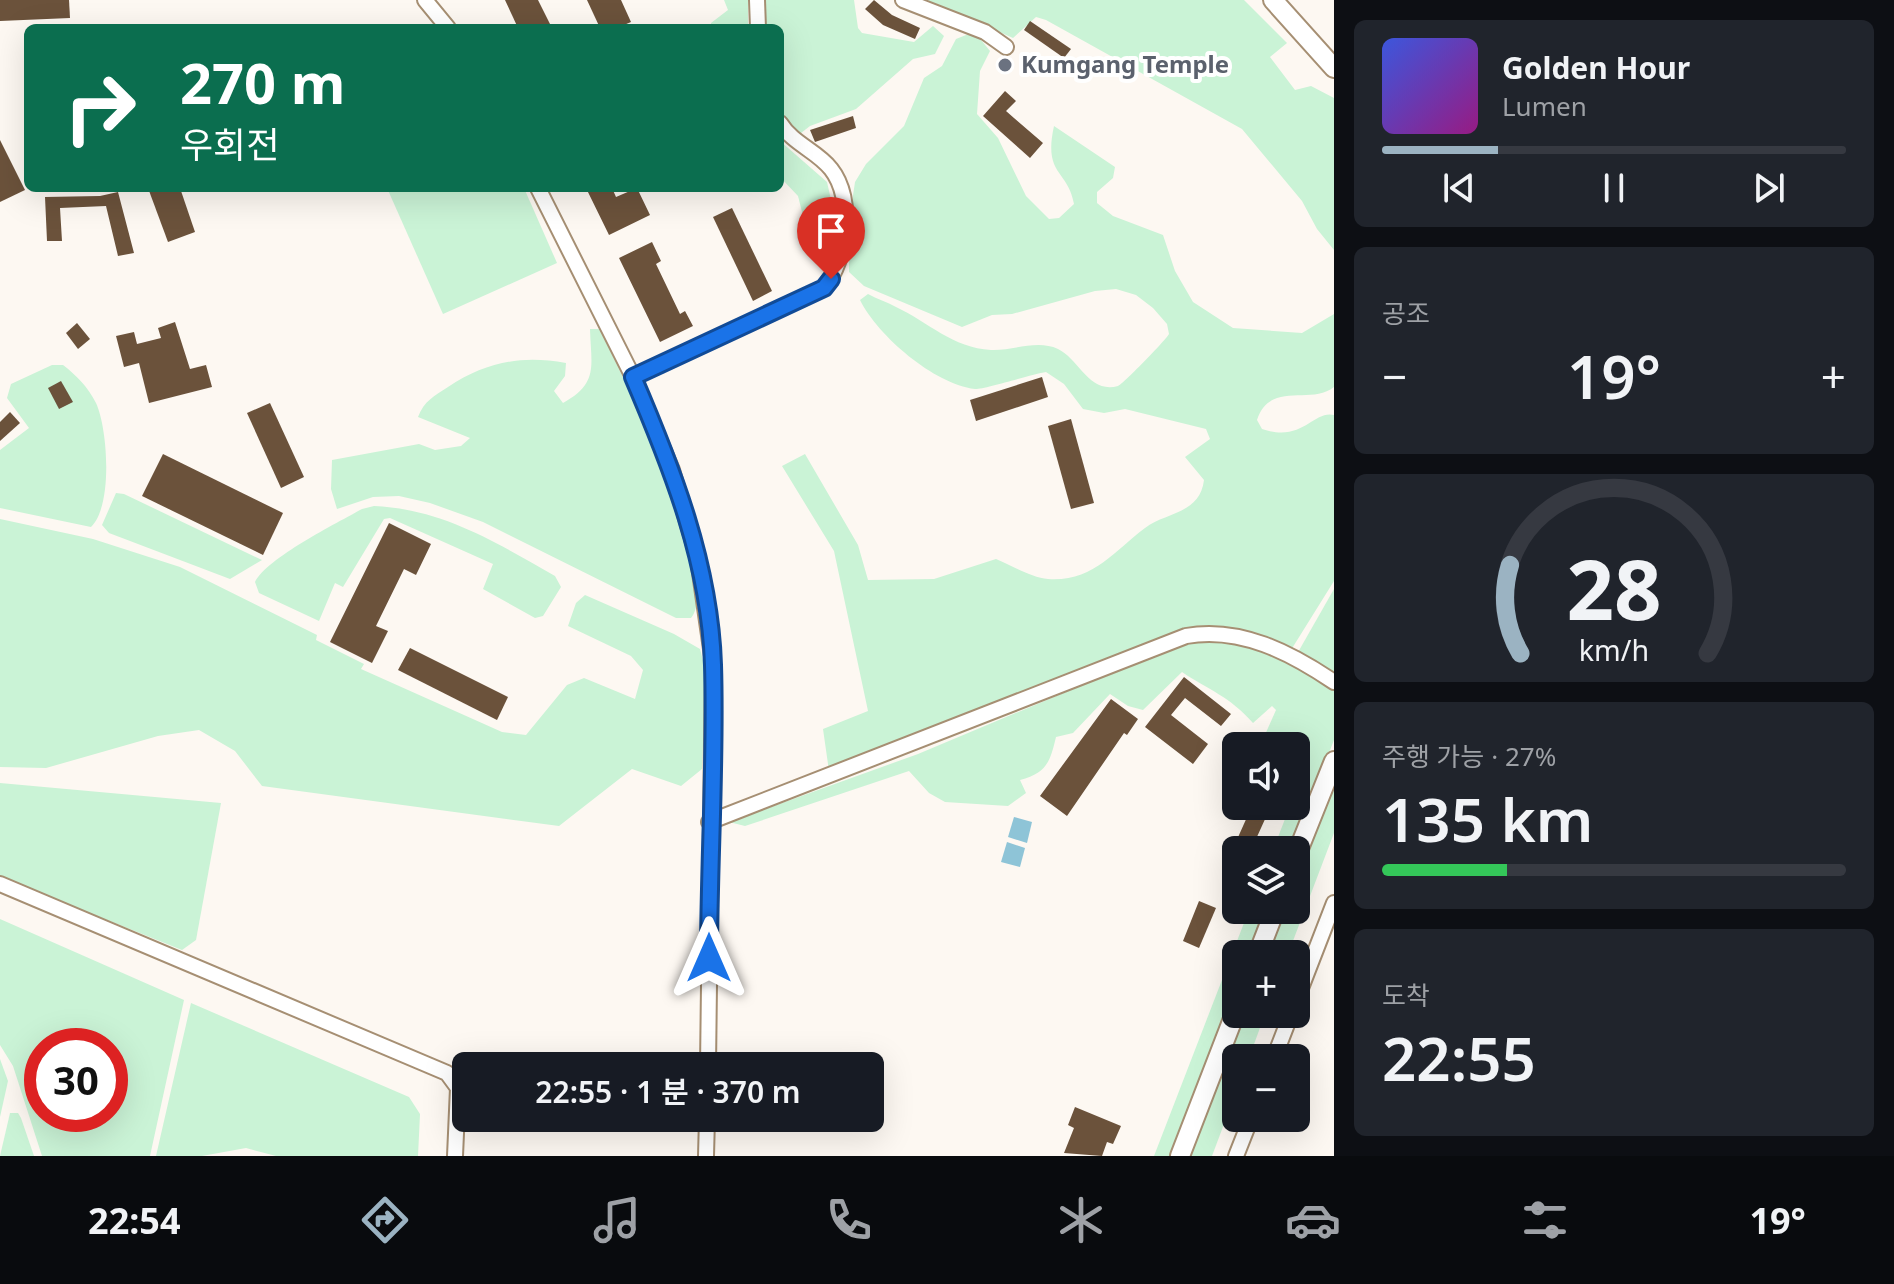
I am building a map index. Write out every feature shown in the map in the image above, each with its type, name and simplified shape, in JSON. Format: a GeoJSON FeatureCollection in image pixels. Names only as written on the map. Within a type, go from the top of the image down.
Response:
{"type":"FeatureCollection","features":[{"type":"Feature","properties":{"kind":"street"},"geometry":{"type":"LineString","coordinates":[[425,0],[445,24]]}},
{"type":"Feature","properties":{"kind":"street"},"geometry":{"type":"LineString","coordinates":[[757,0],[758,24]]}},
{"type":"Feature","properties":{"kind":"street"},"geometry":{"type":"LineString","coordinates":[[903,0],[985,32],[1006,47]]}},
{"type":"Feature","properties":{"kind":"street"},"geometry":{"type":"LineString","coordinates":[[1273,0],[1334,68]]}},
{"type":"Feature","properties":{"kind":"street"},"geometry":{"type":"LineString","coordinates":[[633,377],[824,288],[831,279],[842,242],[843,191],[829,166],[798,144],[784,128]]}},
{"type":"Feature","properties":{"kind":"street"},"geometry":{"type":"LineString","coordinates":[[540,192],[633,377],[672,470],[700,574],[713,663],[708,1052]]}},
{"type":"Feature","properties":{"kind":"street"},"geometry":{"type":"LineString","coordinates":[[709,822],[1186,636],[1224,633],[1247,637],[1334,682]]}},
{"type":"Feature","properties":{"kind":"street"},"geometry":{"type":"LineString","coordinates":[[1304,836],[1334,761]]}},
{"type":"Feature","properties":{"kind":"street"},"geometry":{"type":"LineString","coordinates":[[0,884],[447,1073],[458,1088],[455,1156]]}},
{"type":"Feature","properties":{"kind":"street"},"geometry":{"type":"LineString","coordinates":[[1310,965],[1334,903]]}},
{"type":"Feature","properties":{"kind":"street"},"geometry":{"type":"LineString","coordinates":[[1180,1156],[1229,1028]]}},
{"type":"Feature","properties":{"kind":"street"},"geometry":{"type":"LineString","coordinates":[[706,1156],[707,1132]]}},
{"type":"Feature","properties":{"kind":"street"},"geometry":{"type":"LineString","coordinates":[[1236,1156],[1245,1132]]}},
{"type":"Feature","properties":{"kind":"green space"},"geometry":{"type":"Polygon","coordinates":[[[724,0],[748,0],[748,24],[711,24],[728,10],[724,0]]]}},
{"type":"Feature","properties":{"kind":"green space"},"geometry":{"type":"Polygon","coordinates":[[[762,0],[854,0],[858,28],[862,33],[914,42],[933,26],[944,36],[935,54],[913,59],[856,109],[810,126],[801,133],[784,116],[784,24],[763,24],[762,0]]]}},
{"type":"Feature","properties":{"kind":"green space"},"geometry":{"type":"Polygon","coordinates":[[[927,0],[1244,0],[1287,43],[1270,57],[1295,90],[1311,86],[1334,98],[1334,250],[1317,229],[1302,201],[1242,129],[1046,20],[1036,17],[1013,38],[927,0]]]}},
{"type":"Feature","properties":{"kind":"green space"},"geometry":{"type":"Polygon","coordinates":[[[977,35],[990,51],[980,71],[977,114],[998,138],[1026,196],[1049,219],[1059,218],[1074,204],[1067,184],[1054,163],[1051,142],[1054,126],[1115,167],[1113,178],[1097,192],[1097,203],[1113,216],[1163,235],[1175,271],[1193,302],[1233,328],[1302,333],[1334,314],[1334,387],[1314,395],[1281,397],[1271,401],[1257,420],[1262,429],[1288,432],[1320,417],[1334,415],[1334,581],[1291,650],[1244,630],[1199,629],[829,771],[823,729],[868,711],[834,551],[782,466],[805,454],[858,545],[868,580],[934,579],[996,559],[1042,578],[1078,576],[1101,564],[1145,528],[1189,506],[1196,500],[1204,480],[1185,457],[1210,439],[1206,429],[1125,409],[1104,413],[1083,409],[1064,384],[1046,372],[980,389],[959,385],[925,368],[893,343],[860,300],[868,294],[965,345],[977,348],[999,350],[1050,346],[1065,354],[1099,385],[1108,387],[1121,384],[1169,334],[1167,324],[1153,308],[1136,295],[1116,289],[1095,291],[1012,314],[992,315],[962,327],[864,286],[849,272],[849,261],[858,242],[852,202],[855,182],[866,164],[904,126],[924,78],[942,66],[956,39],[977,35]]]}},
{"type":"Feature","properties":{"kind":"green space"},"geometry":{"type":"Polygon","coordinates":[[[784,144],[827,182],[834,213],[830,254],[819,255],[811,248],[798,196],[784,181],[784,144]]]}},
{"type":"Feature","properties":{"kind":"green space"},"geometry":{"type":"Polygon","coordinates":[[[389,192],[526,192],[557,263],[443,314],[389,192]]]}},
{"type":"Feature","properties":{"kind":"green space"},"geometry":{"type":"Polygon","coordinates":[[[590,329],[599,329],[666,476],[693,563],[697,597],[691,618],[676,618],[483,522],[430,503],[399,496],[373,497],[337,509],[331,489],[332,460],[419,444],[435,450],[461,446],[470,438],[418,417],[434,396],[462,378],[490,366],[519,360],[566,363],[565,376],[554,391],[563,403],[575,396],[588,381],[590,329]]]}},
{"type":"Feature","properties":{"kind":"green space"},"geometry":{"type":"Polygon","coordinates":[[[52,365],[63,365],[77,377],[93,397],[100,415],[105,448],[105,485],[98,517],[91,527],[0,508],[0,450],[29,428],[7,398],[11,384],[52,365]]]}},
{"type":"Feature","properties":{"kind":"green space"},"geometry":{"type":"Polygon","coordinates":[[[116,493],[124,494],[262,560],[230,579],[109,533],[102,525],[116,493]]]}},
{"type":"Feature","properties":{"kind":"green space"},"geometry":{"type":"Polygon","coordinates":[[[374,506],[423,514],[469,530],[555,576],[561,587],[543,616],[535,618],[483,589],[493,564],[390,518],[384,519],[343,587],[335,583],[319,621],[259,593],[255,582],[273,562],[320,532],[362,509],[374,506]]]}},
{"type":"Feature","properties":{"kind":"green space"},"geometry":{"type":"Polygon","coordinates":[[[0,519],[93,539],[180,567],[317,635],[316,640],[364,664],[361,669],[502,732],[526,735],[567,685],[584,678],[635,699],[643,670],[631,656],[568,626],[576,603],[585,595],[674,634],[700,649],[706,672],[702,769],[681,786],[632,769],[559,826],[262,786],[235,751],[199,730],[158,736],[46,768],[0,767],[0,519]]]}},
{"type":"Feature","properties":{"kind":"green space"},"geometry":{"type":"Polygon","coordinates":[[[1334,589],[1334,675],[1297,654],[1334,589]]]}},
{"type":"Feature","properties":{"kind":"green space"},"geometry":{"type":"Polygon","coordinates":[[[1208,639],[1243,646],[1289,664],[1334,690],[1334,740],[1310,801],[1310,732],[1266,732],[1276,710],[1272,706],[1253,723],[1227,700],[1182,672],[1143,710],[1128,706],[1110,694],[1073,733],[1056,737],[1046,766],[1020,780],[1026,793],[1008,806],[945,802],[929,793],[909,771],[745,826],[729,822],[918,754],[1173,647],[1208,639]]]}},
{"type":"Feature","properties":{"kind":"green space"},"geometry":{"type":"Polygon","coordinates":[[[1334,781],[1334,833],[1310,896],[1310,843],[1334,781]]]}},
{"type":"Feature","properties":{"kind":"green space"},"geometry":{"type":"Polygon","coordinates":[[[0,783],[221,803],[196,940],[182,950],[0,877],[0,783]]]}},
{"type":"Feature","properties":{"kind":"green space"},"geometry":{"type":"Polygon","coordinates":[[[1285,820],[1303,820],[1296,836],[1278,836],[1285,820]]]}},
{"type":"Feature","properties":{"kind":"green space"},"geometry":{"type":"Polygon","coordinates":[[[0,919],[184,1000],[150,1156],[42,1156],[34,1132],[128,1132],[128,1028],[24,1028],[24,1100],[13,1066],[0,1045],[0,919]]]}},
{"type":"Feature","properties":{"kind":"green space"},"geometry":{"type":"Polygon","coordinates":[[[1244,924],[1263,924],[1256,940],[1237,940],[1244,924]]]}},
{"type":"Feature","properties":{"kind":"green space"},"geometry":{"type":"Polygon","coordinates":[[[1279,924],[1299,924],[1293,940],[1272,940],[1279,924]]]}},
{"type":"Feature","properties":{"kind":"green space"},"geometry":{"type":"Polygon","coordinates":[[[1222,980],[1222,1028],[1173,1156],[1154,1156],[1222,980]]]}},
{"type":"Feature","properties":{"kind":"green space"},"geometry":{"type":"Polygon","coordinates":[[[191,1003],[409,1097],[420,1114],[418,1156],[276,1156],[246,1148],[202,1156],[156,1156],[191,1003]]]}},
{"type":"Feature","properties":{"kind":"green space"},"geometry":{"type":"Polygon","coordinates":[[[1239,1028],[1260,1028],[1254,1044],[1233,1044],[1239,1028]]]}},
{"type":"Feature","properties":{"kind":"green space"},"geometry":{"type":"Polygon","coordinates":[[[0,1059],[8,1081],[0,1117],[0,1059]]]}},
{"type":"Feature","properties":{"kind":"green space"},"geometry":{"type":"Polygon","coordinates":[[[1222,1072],[1222,1129],[1212,1156],[1190,1156],[1222,1072]]]}},
{"type":"Feature","properties":{"kind":"green space"},"geometry":{"type":"Polygon","coordinates":[[[10,1113],[18,1113],[34,1156],[0,1156],[10,1113]]]}},
{"type":"Feature","properties":{"kind":"water"},"geometry":{"type":"Polygon","coordinates":[[[1014,817],[1032,822],[1027,843],[1008,837],[1014,817]]]}},
{"type":"Feature","properties":{"kind":"water"},"geometry":{"type":"Polygon","coordinates":[[[1007,842],[1025,848],[1020,867],[1001,862],[1007,842]]]}},
{"type":"Feature","properties":{"kind":"building"},"geometry":{"type":"Polygon","coordinates":[[[0,0],[69,0],[70,18],[0,21],[0,0]]]}},
{"type":"Feature","properties":{"kind":"building"},"geometry":{"type":"Polygon","coordinates":[[[505,0],[538,0],[550,24],[516,24],[505,0]]]}},
{"type":"Feature","properties":{"kind":"building"},"geometry":{"type":"Polygon","coordinates":[[[587,0],[621,0],[631,22],[598,24],[587,0]]]}},
{"type":"Feature","properties":{"kind":"building"},"geometry":{"type":"Polygon","coordinates":[[[874,0],[892,15],[920,28],[915,39],[883,25],[865,9],[874,0]]]}},
{"type":"Feature","properties":{"kind":"building"},"geometry":{"type":"Polygon","coordinates":[[[1030,21],[1071,49],[1064,58],[1024,30],[1030,21]]]}},
{"type":"Feature","properties":{"kind":"building"},"geometry":{"type":"Polygon","coordinates":[[[1005,91],[1016,101],[1006,111],[1043,143],[1030,158],[983,116],[1005,91]]]}},
{"type":"Feature","properties":{"kind":"building"},"geometry":{"type":"Polygon","coordinates":[[[853,116],[856,128],[815,142],[810,130],[853,116]]]}},
{"type":"Feature","properties":{"kind":"building"},"geometry":{"type":"Polygon","coordinates":[[[0,140],[24,190],[0,202],[0,140]]]}},
{"type":"Feature","properties":{"kind":"building"},"geometry":{"type":"Polygon","coordinates":[[[118,192],[134,253],[118,256],[106,206],[60,208],[62,241],[47,241],[45,197],[100,196],[118,192]]]}},
{"type":"Feature","properties":{"kind":"building"},"geometry":{"type":"Polygon","coordinates":[[[149,192],[181,192],[195,232],[168,242],[149,192]]]}},
{"type":"Feature","properties":{"kind":"building"},"geometry":{"type":"Polygon","coordinates":[[[588,192],[614,192],[616,197],[639,192],[650,215],[609,235],[588,192]]]}},
{"type":"Feature","properties":{"kind":"building"},"geometry":{"type":"Polygon","coordinates":[[[732,208],[772,291],[753,301],[713,217],[732,208]]]}},
{"type":"Feature","properties":{"kind":"building"},"geometry":{"type":"Polygon","coordinates":[[[652,242],[661,261],[656,264],[680,314],[685,311],[693,326],[660,342],[619,258],[652,242]]]}},
{"type":"Feature","properties":{"kind":"building"},"geometry":{"type":"Polygon","coordinates":[[[175,322],[190,369],[206,365],[212,387],[149,403],[139,363],[124,367],[116,336],[134,332],[137,344],[161,338],[158,328],[175,322]]]}},
{"type":"Feature","properties":{"kind":"building"},"geometry":{"type":"Polygon","coordinates":[[[77,323],[90,339],[78,349],[66,333],[77,323]]]}},
{"type":"Feature","properties":{"kind":"building"},"geometry":{"type":"Polygon","coordinates":[[[1042,377],[1048,397],[976,421],[970,400],[1042,377]]]}},
{"type":"Feature","properties":{"kind":"building"},"geometry":{"type":"Polygon","coordinates":[[[61,381],[73,402],[59,409],[48,388],[61,381]]]}},
{"type":"Feature","properties":{"kind":"building"},"geometry":{"type":"Polygon","coordinates":[[[270,403],[304,477],[281,488],[247,413],[270,403]]]}},
{"type":"Feature","properties":{"kind":"building"},"geometry":{"type":"Polygon","coordinates":[[[10,412],[20,423],[0,441],[0,422],[10,412]]]}},
{"type":"Feature","properties":{"kind":"building"},"geometry":{"type":"Polygon","coordinates":[[[1071,419],[1094,503],[1071,509],[1048,426],[1071,419]]]}},
{"type":"Feature","properties":{"kind":"building"},"geometry":{"type":"Polygon","coordinates":[[[163,454],[283,513],[263,555],[142,496],[163,454]]]}},
{"type":"Feature","properties":{"kind":"building"},"geometry":{"type":"Polygon","coordinates":[[[389,523],[431,544],[416,575],[404,569],[376,626],[388,631],[372,663],[330,642],[389,523]]]}},
{"type":"Feature","properties":{"kind":"building"},"geometry":{"type":"Polygon","coordinates":[[[410,648],[508,697],[497,720],[398,670],[410,648]]]}},
{"type":"Feature","properties":{"kind":"building"},"geometry":{"type":"Polygon","coordinates":[[[1184,677],[1231,714],[1221,726],[1185,698],[1171,715],[1208,744],[1193,764],[1145,727],[1184,677]]]}},
{"type":"Feature","properties":{"kind":"building"},"geometry":{"type":"Polygon","coordinates":[[[1111,699],[1138,719],[1127,735],[1124,733],[1067,816],[1040,796],[1111,699]]]}},
{"type":"Feature","properties":{"kind":"building"},"geometry":{"type":"Polygon","coordinates":[[[1246,820],[1265,820],[1257,836],[1239,836],[1246,820]]]}},
{"type":"Feature","properties":{"kind":"building"},"geometry":{"type":"Polygon","coordinates":[[[1199,901],[1216,908],[1199,948],[1183,941],[1199,901]]]}},
{"type":"Feature","properties":{"kind":"building"},"geometry":{"type":"Polygon","coordinates":[[[1075,1107],[1121,1126],[1113,1144],[1107,1142],[1102,1156],[1064,1153],[1074,1128],[1068,1125],[1075,1107]]]}},
{"type":"Feature","properties":{"kind":"place","name":"Kumgang Temple"},"geometry":{"type":"Point","coordinates":[1005,65]}},
{"type":"Feature","properties":{"kind":"route"},"geometry":{"type":"LineString","coordinates":[[709,958],[713,663],[698,559],[672,470],[633,377],[824,288],[831,279]]}}]}
